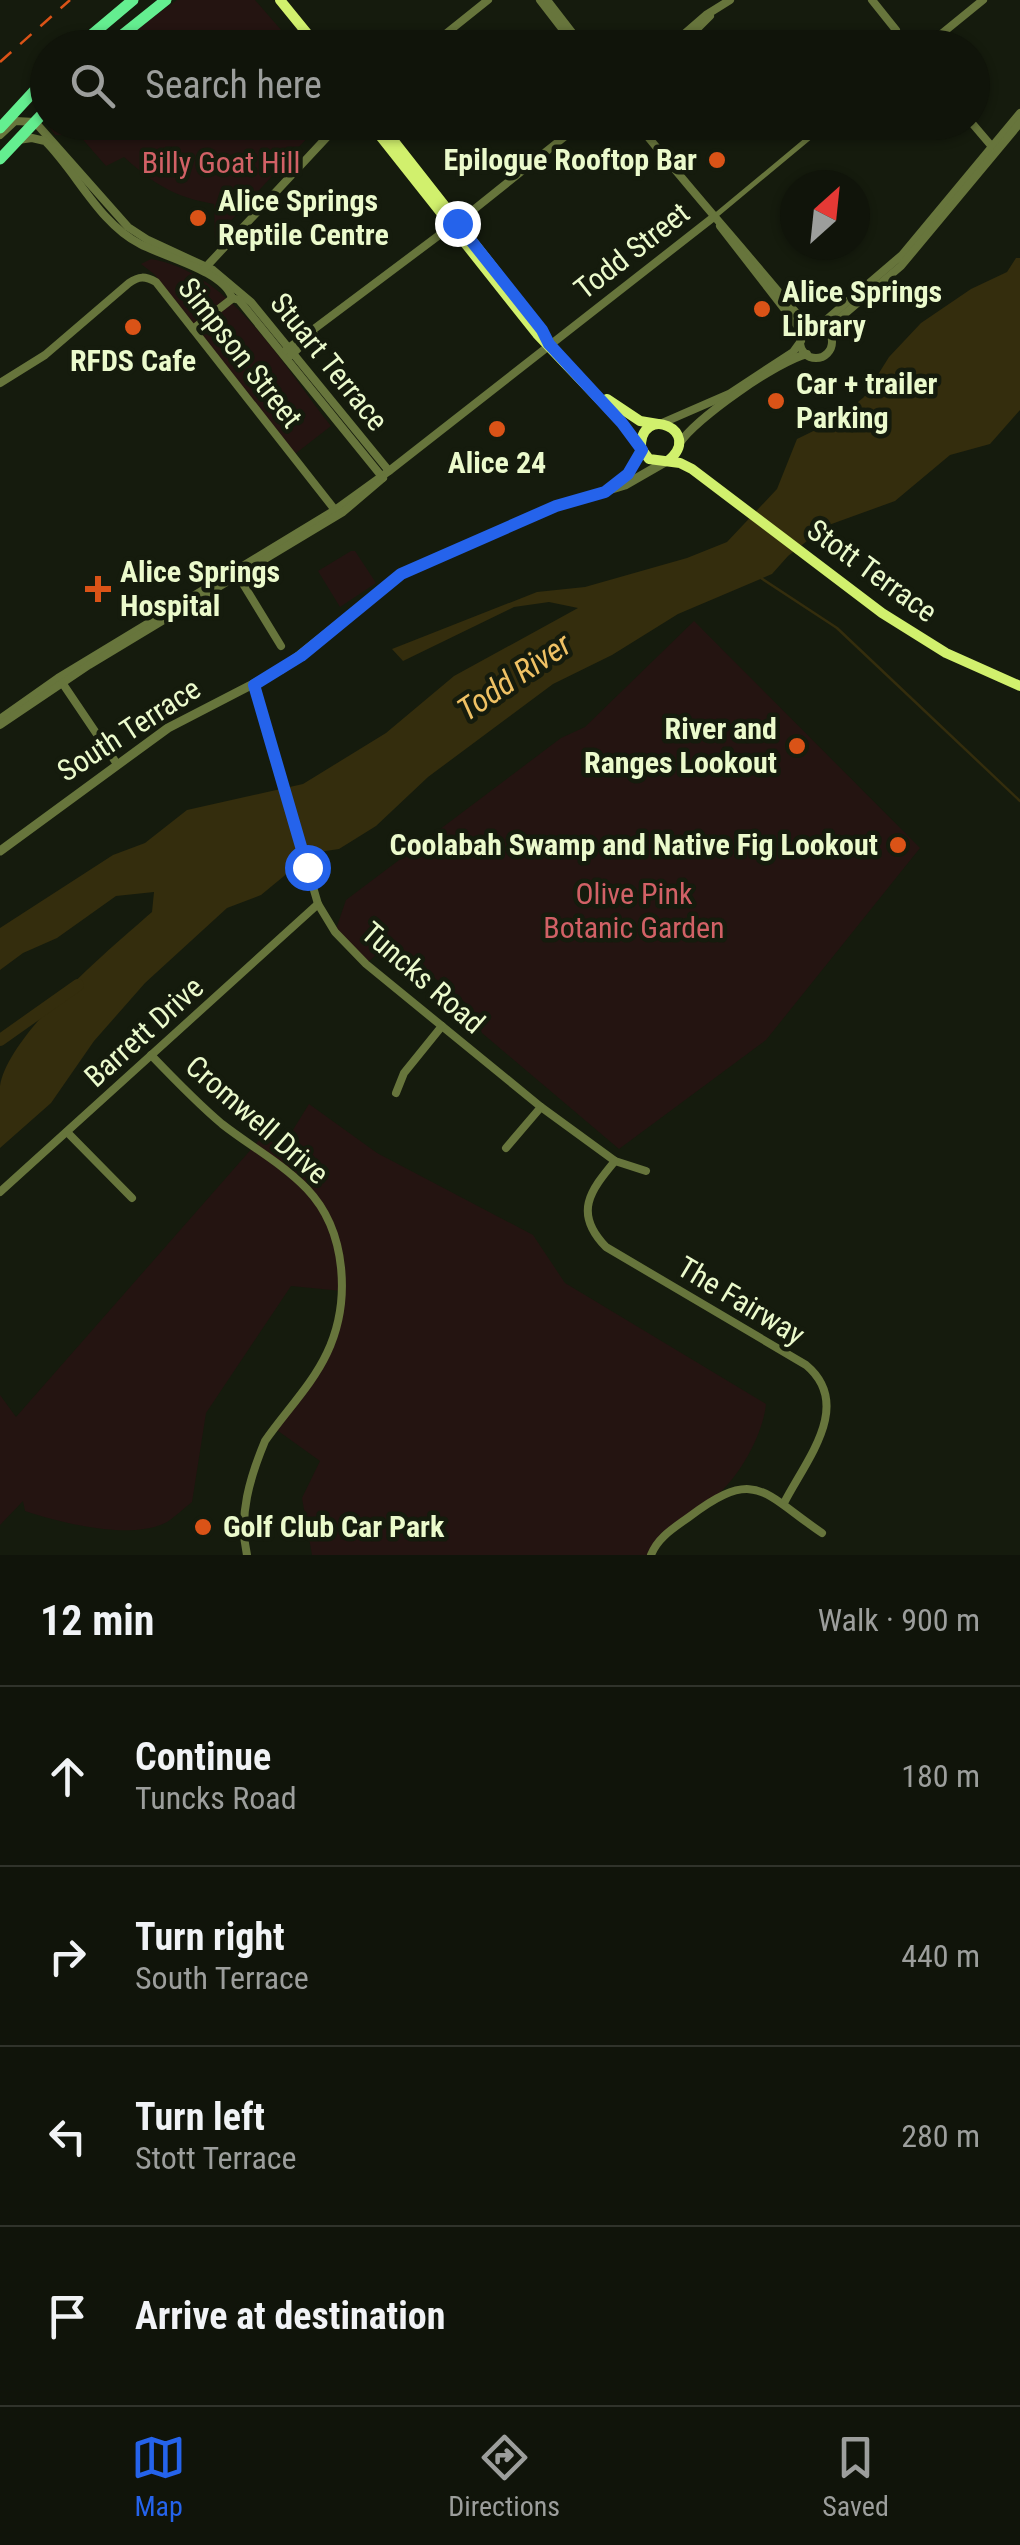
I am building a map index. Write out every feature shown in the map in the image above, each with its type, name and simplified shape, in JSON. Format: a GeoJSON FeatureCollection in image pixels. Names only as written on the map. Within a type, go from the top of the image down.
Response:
{"type":"FeatureCollection","features":[{"type":"Feature","properties":{"kind":"highway"},"geometry":{"type":"LineString","coordinates":[[98,30],[134,0]]}},
{"type":"Feature","properties":{"kind":"highway"},"geometry":{"type":"LineString","coordinates":[[128,30],[166,0]]}},
{"type":"Feature","properties":{"kind":"highway"},"geometry":{"type":"LineString","coordinates":[[0,131],[30,97]]}},
{"type":"Feature","properties":{"kind":"highway"},"geometry":{"type":"LineString","coordinates":[[0,159],[30,127]]}},
{"type":"Feature","properties":{"kind":"main road"},"geometry":{"type":"LineString","coordinates":[[272,0],[296,30]]}},
{"type":"Feature","properties":{"kind":"main road"},"geometry":{"type":"LineString","coordinates":[[280,0],[304,30]]}},
{"type":"Feature","properties":{"kind":"main road"},"geometry":{"type":"LineString","coordinates":[[384,140],[454,225]]}},
{"type":"Feature","properties":{"kind":"main road"},"geometry":{"type":"LineString","coordinates":[[392,140],[537,334],[549,344],[578,377],[622,423],[649,460],[667,462],[676,454],[680,444],[673,428],[648,423],[626,412],[578,377]]}},
{"type":"Feature","properties":{"kind":"main road"},"geometry":{"type":"LineString","coordinates":[[642,450],[644,433],[659,424]]}},
{"type":"Feature","properties":{"kind":"main road","name":"Stott Terrace"},"geometry":{"type":"LineString","coordinates":[[680,444],[706,478]]}},
{"type":"Feature","properties":{"kind":"main road","name":"Stott Terrace"},"geometry":{"type":"LineString","coordinates":[[667,462],[686,465],[706,478],[924,640],[1020,686]]}},
{"type":"Feature","properties":{"kind":"street"},"geometry":{"type":"LineString","coordinates":[[450,30],[488,0]]}},
{"type":"Feature","properties":{"kind":"street"},"geometry":{"type":"LineString","coordinates":[[543,0],[567,30]]}},
{"type":"Feature","properties":{"kind":"street"},"geometry":{"type":"LineString","coordinates":[[696,30],[730,0]]}},
{"type":"Feature","properties":{"kind":"street"},"geometry":{"type":"LineString","coordinates":[[872,0],[896,30]]}},
{"type":"Feature","properties":{"kind":"street"},"geometry":{"type":"LineString","coordinates":[[946,30],[983,0]]}},
{"type":"Feature","properties":{"kind":"street"},"geometry":{"type":"LineString","coordinates":[[689,30],[710,16]]}},
{"type":"Feature","properties":{"kind":"street"},"geometry":{"type":"LineString","coordinates":[[680,444],[698,422],[766,375],[807,354],[824,356],[830,350],[834,323],[901,266],[1020,113]]}},
{"type":"Feature","properties":{"kind":"street"},"geometry":{"type":"LineString","coordinates":[[0,131],[15,122],[30,122]]}},
{"type":"Feature","properties":{"kind":"street"},"geometry":{"type":"LineString","coordinates":[[659,424],[729,394],[793,352],[813,326],[826,320],[902,255],[1020,123]]}},
{"type":"Feature","properties":{"kind":"street","name":"Stuart Terrace"},"geometry":{"type":"LineString","coordinates":[[17,141],[30,139]]}},
{"type":"Feature","properties":{"kind":"street","name":"Stuart Terrace"},"geometry":{"type":"LineString","coordinates":[[42,140],[122,233],[140,245],[208,271],[288,353]]}},
{"type":"Feature","properties":{"kind":"street","name":"Stuart Terrace"},"geometry":{"type":"LineString","coordinates":[[51,140],[128,226],[240,292],[384,475]]}},
{"type":"Feature","properties":{"kind":"street"},"geometry":{"type":"LineString","coordinates":[[208,271],[230,241],[324,140]]}},
{"type":"Feature","properties":{"kind":"street"},"geometry":{"type":"LineString","coordinates":[[288,353],[560,140]]}},
{"type":"Feature","properties":{"kind":"street"},"geometry":{"type":"LineString","coordinates":[[654,140],[813,326],[827,330],[832,337]]}},
{"type":"Feature","properties":{"kind":"street"},"geometry":{"type":"LineString","coordinates":[[715,216],[806,140]]}},
{"type":"Feature","properties":{"kind":"street"},"geometry":{"type":"LineString","coordinates":[[985,140],[993,149]]}},
{"type":"Feature","properties":{"kind":"street"},"geometry":{"type":"LineString","coordinates":[[715,216],[802,337],[807,354]]}},
{"type":"Feature","properties":{"kind":"street","name":"Todd Street"},"geometry":{"type":"LineString","coordinates":[[384,475],[715,216]]}},
{"type":"Feature","properties":{"kind":"street","name":"Simpson Street"},"geometry":{"type":"LineString","coordinates":[[0,383],[44,355],[137,277],[148,277],[156,282],[335,510]]}},
{"type":"Feature","properties":{"kind":"street"},"geometry":{"type":"LineString","coordinates":[[193,329],[240,292]]}},
{"type":"Feature","properties":{"kind":"street"},"geometry":{"type":"LineString","coordinates":[[605,492],[628,474],[642,450]]}},
{"type":"Feature","properties":{"kind":"street","name":"South Terrace"},"geometry":{"type":"LineString","coordinates":[[0,851],[182,719],[254,685],[301,656],[401,574],[556,506],[634,481],[667,462]]}},
{"type":"Feature","properties":{"kind":"street"},"geometry":{"type":"LineString","coordinates":[[236,573],[384,475]]}},
{"type":"Feature","properties":{"kind":"street"},"geometry":{"type":"LineString","coordinates":[[0,722],[98,656],[343,512],[384,475]]}},
{"type":"Feature","properties":{"kind":"street"},"geometry":{"type":"LineString","coordinates":[[236,573],[281,646]]}},
{"type":"Feature","properties":{"kind":"street"},"geometry":{"type":"LineString","coordinates":[[60,680],[118,764]]}},
{"type":"Feature","properties":{"kind":"street","name":"Tuncks Road"},"geometry":{"type":"LineString","coordinates":[[254,685],[318,904],[352,951],[541,1107],[615,1161],[646,1170]]}},
{"type":"Feature","properties":{"kind":"street","name":"Barrett Drive"},"geometry":{"type":"LineString","coordinates":[[0,1192],[318,904]]}},
{"type":"Feature","properties":{"kind":"street"},"geometry":{"type":"LineString","coordinates":[[396,1092],[404,1072],[442,1026]]}},
{"type":"Feature","properties":{"kind":"street","name":"Cromwell Drive"},"geometry":{"type":"LineString","coordinates":[[151,1056],[199,1104],[308,1190],[326,1216],[337,1250],[342,1300],[335,1331],[326,1356],[260,1454],[245,1506],[247,1555]]}},
{"type":"Feature","properties":{"kind":"street"},"geometry":{"type":"LineString","coordinates":[[506,1148],[541,1107]]}},
{"type":"Feature","properties":{"kind":"street"},"geometry":{"type":"LineString","coordinates":[[66,1132],[132,1198]]}},
{"type":"Feature","properties":{"kind":"street","name":"The Fairway"},"geometry":{"type":"LineString","coordinates":[[615,1161],[590,1195],[588,1218],[596,1236],[606,1246],[806,1365],[825,1386],[828,1410],[823,1427],[784,1503]]}},
{"type":"Feature","properties":{"kind":"street"},"geometry":{"type":"LineString","coordinates":[[651,1555],[664,1536],[718,1495],[748,1488],[784,1503],[822,1533]]}},
{"type":"Feature","properties":{"kind":"green space"},"geometry":{"type":"Polygon","coordinates":[[[177,0],[255,0],[281,30],[135,30],[177,0]]]}},
{"type":"Feature","properties":{"kind":"green space","name":"Billy Goat Hill"},"geometry":{"type":"Polygon","coordinates":[[[83,140],[305,140],[215,238],[214,204],[165,188],[124,157],[106,166],[83,140]]]}},
{"type":"Feature","properties":{"kind":"green space"},"geometry":{"type":"Polygon","coordinates":[[[151,259],[180,267],[231,302],[331,426],[295,454],[154,274],[141,264],[151,259]]]}},
{"type":"Feature","properties":{"kind":"green space"},"geometry":{"type":"Polygon","coordinates":[[[355,551],[376,583],[340,607],[318,571],[355,551]]]}},
{"type":"Feature","properties":{"kind":"green space","name":"Olive Pink Botanic Garden"},"geometry":{"type":"Polygon","coordinates":[[[694,621],[920,848],[766,1040],[619,1149],[482,1033],[472,1008],[390,942],[366,964],[335,932],[346,900],[561,738],[585,727],[694,621]]]}},
{"type":"Feature","properties":{"kind":"green space"},"geometry":{"type":"Polygon","coordinates":[[[309,1104],[377,1153],[533,1235],[565,1283],[766,1404],[755,1442],[741,1468],[651,1555],[312,1555],[302,1498],[320,1461],[274,1428],[326,1356],[342,1291],[291,1286],[206,1413],[192,1502],[167,1522],[116,1530],[77,1525],[25,1511],[23,1501],[0,1525],[0,1395],[16,1417],[261,1138],[283,1146],[309,1104]]]}},
{"type":"Feature","properties":{"kind":"water"},"geometry":{"type":"Polygon","coordinates":[[[1020,258],[1020,410],[990,444],[950,455],[895,501],[826,526],[772,574],[678,614],[612,655],[553,684],[428,777],[376,826],[339,849],[312,853],[261,895],[227,908],[145,983],[94,1041],[51,1103],[0,1148],[0,1086],[7,1065],[41,1017],[152,912],[154,892],[116,896],[57,938],[23,953],[0,970],[0,928],[113,855],[145,843],[187,810],[303,784],[386,733],[454,676],[578,608],[549,602],[514,607],[403,661],[392,649],[537,592],[585,587],[687,558],[727,542],[777,489],[797,439],[836,420],[864,397],[889,357],[921,323],[971,289],[1007,272],[1020,258]]]}},
{"type":"Feature","properties":{"kind":"waterway"},"geometry":{"type":"LineString","coordinates":[[761,578],[837,628],[1020,801]]}},
{"type":"Feature","properties":{"kind":"waterway","name":"Todd River"},"geometry":{"type":"LineString","coordinates":[[0,1040],[78,985]]}},
{"type":"Feature","properties":{"kind":"railway"},"geometry":{"type":"LineString","coordinates":[[36,30],[70,0]]}},
{"type":"Feature","properties":{"kind":"railway"},"geometry":{"type":"LineString","coordinates":[[0,62],[30,35]]}},
{"type":"Feature","properties":{"kind":"place","name":"Epilogue Rooftop Bar"},"geometry":{"type":"Point","coordinates":[717,160]}},
{"type":"Feature","properties":{"kind":"place","name":"Alice Springs Reptile Centre"},"geometry":{"type":"Point","coordinates":[198,218]}},
{"type":"Feature","properties":{"kind":"place","name":"Alice Springs Library"},"geometry":{"type":"Point","coordinates":[762,309]}},
{"type":"Feature","properties":{"kind":"place","name":"RFDS Cafe"},"geometry":{"type":"Point","coordinates":[133,327]}},
{"type":"Feature","properties":{"kind":"place","name":"Car + trailer Parking"},"geometry":{"type":"Point","coordinates":[776,401]}},
{"type":"Feature","properties":{"kind":"place","name":"Alice 24"},"geometry":{"type":"Point","coordinates":[497,429]}},
{"type":"Feature","properties":{"kind":"place","name":"Alice Springs Hospital"},"geometry":{"type":"Point","coordinates":[98,589]}},
{"type":"Feature","properties":{"kind":"place","name":"River and Ranges Lookout"},"geometry":{"type":"Point","coordinates":[797,746]}},
{"type":"Feature","properties":{"kind":"place","name":"Coolabah Swamp and Native Fig Lookout"},"geometry":{"type":"Point","coordinates":[898,845]}},
{"type":"Feature","properties":{"kind":"place","name":"Golf Club Car Park"},"geometry":{"type":"Point","coordinates":[203,1527]}},
{"type":"Feature","properties":{"kind":"route"},"geometry":{"type":"LineString","coordinates":[[307,867],[254,685],[301,656],[401,574],[556,506],[605,492],[628,474],[642,450],[549,344],[457,223]]}}]}
